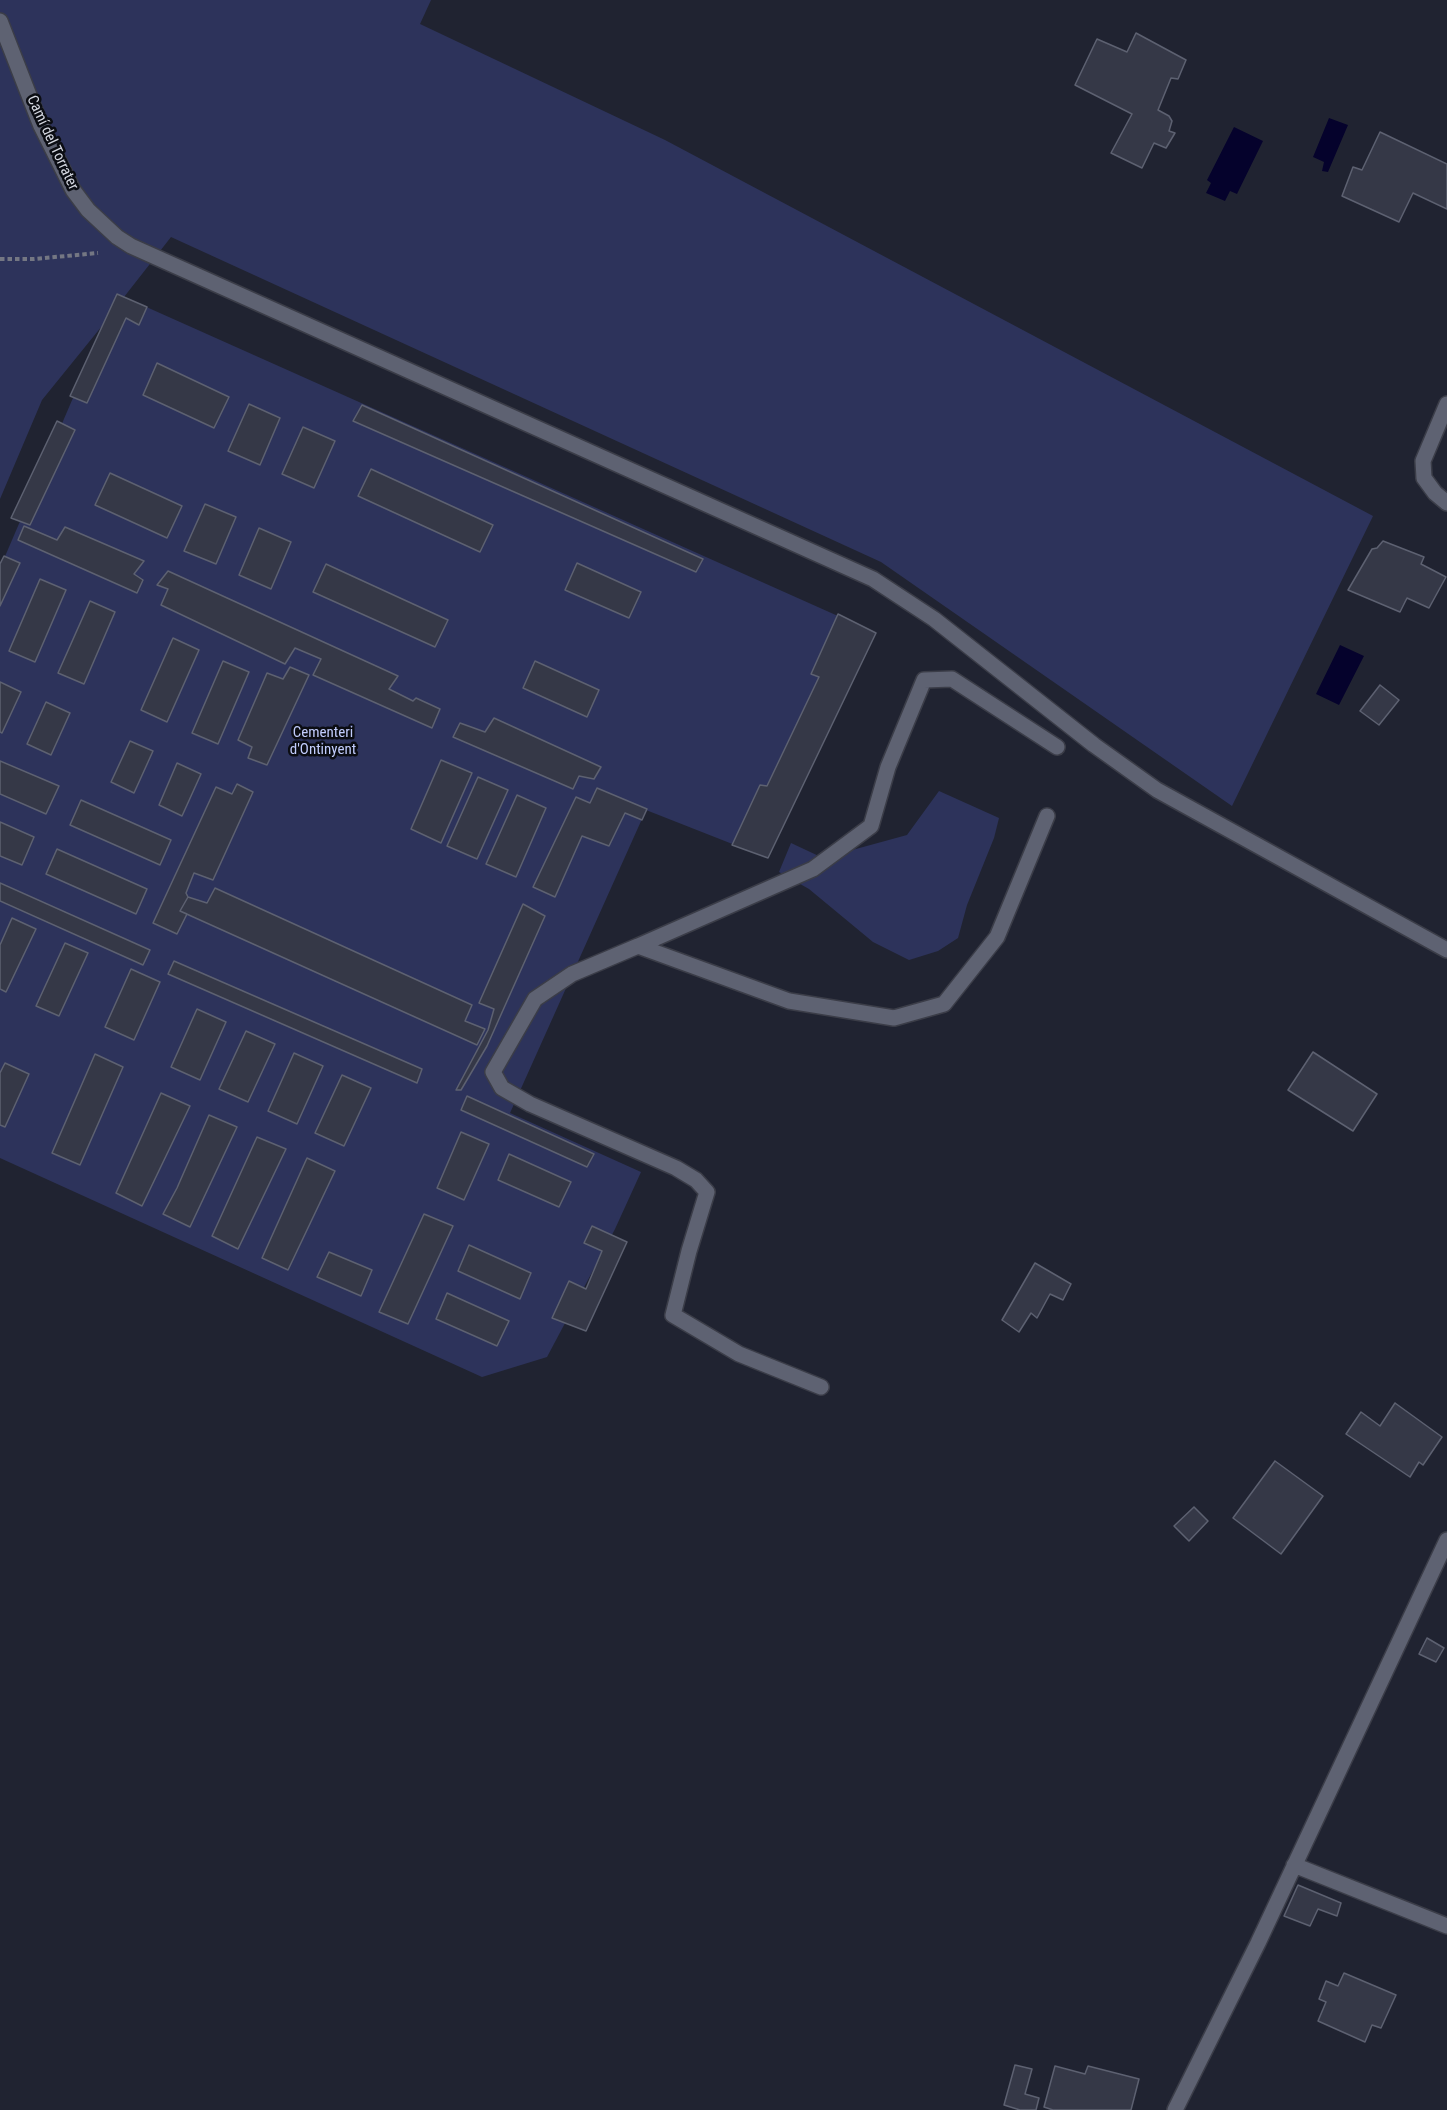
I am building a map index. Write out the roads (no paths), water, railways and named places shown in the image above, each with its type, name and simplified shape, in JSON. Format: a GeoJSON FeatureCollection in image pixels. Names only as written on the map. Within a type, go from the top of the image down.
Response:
{"type":"FeatureCollection","features":[{"type":"Feature","properties":{"kind":"street","name":"Camí del Torrater"},"geometry":{"type":"LineString","coordinates":[[0,21],[41,126],[73,190],[102,224],[131,246],[873,579],[934,619],[1094,745],[1158,790],[1447,950]]}},
{"type":"Feature","properties":{"kind":"street"},"geometry":{"type":"LineString","coordinates":[[1447,404],[1423,461],[1424,478],[1435,493],[1447,503]]}},
{"type":"Feature","properties":{"kind":"street"},"geometry":{"type":"LineString","coordinates":[[821,1387],[739,1354],[673,1316],[688,1251],[707,1192],[696,1180],[676,1168],[530,1104],[502,1088],[493,1072],[535,999],[572,974],[813,870],[871,826],[888,767],[924,680],[952,679],[1057,747]]}},
{"type":"Feature","properties":{"kind":"street"},"geometry":{"type":"LineString","coordinates":[[638,946],[789,1001],[894,1018],[944,1004],[997,936],[1047,816]]}},
{"type":"Feature","properties":{"kind":"street"},"geometry":{"type":"LineString","coordinates":[[1175,2110],[1258,1943],[1447,1540]]}},
{"type":"Feature","properties":{"kind":"street"},"geometry":{"type":"LineString","coordinates":[[1294,1865],[1447,1926]]}},
{"type":"Feature","properties":{"kind":"park label","name":"Cementeri d'Ontinyent"},"geometry":{"type":"Point","coordinates":[323,742]}}]}
